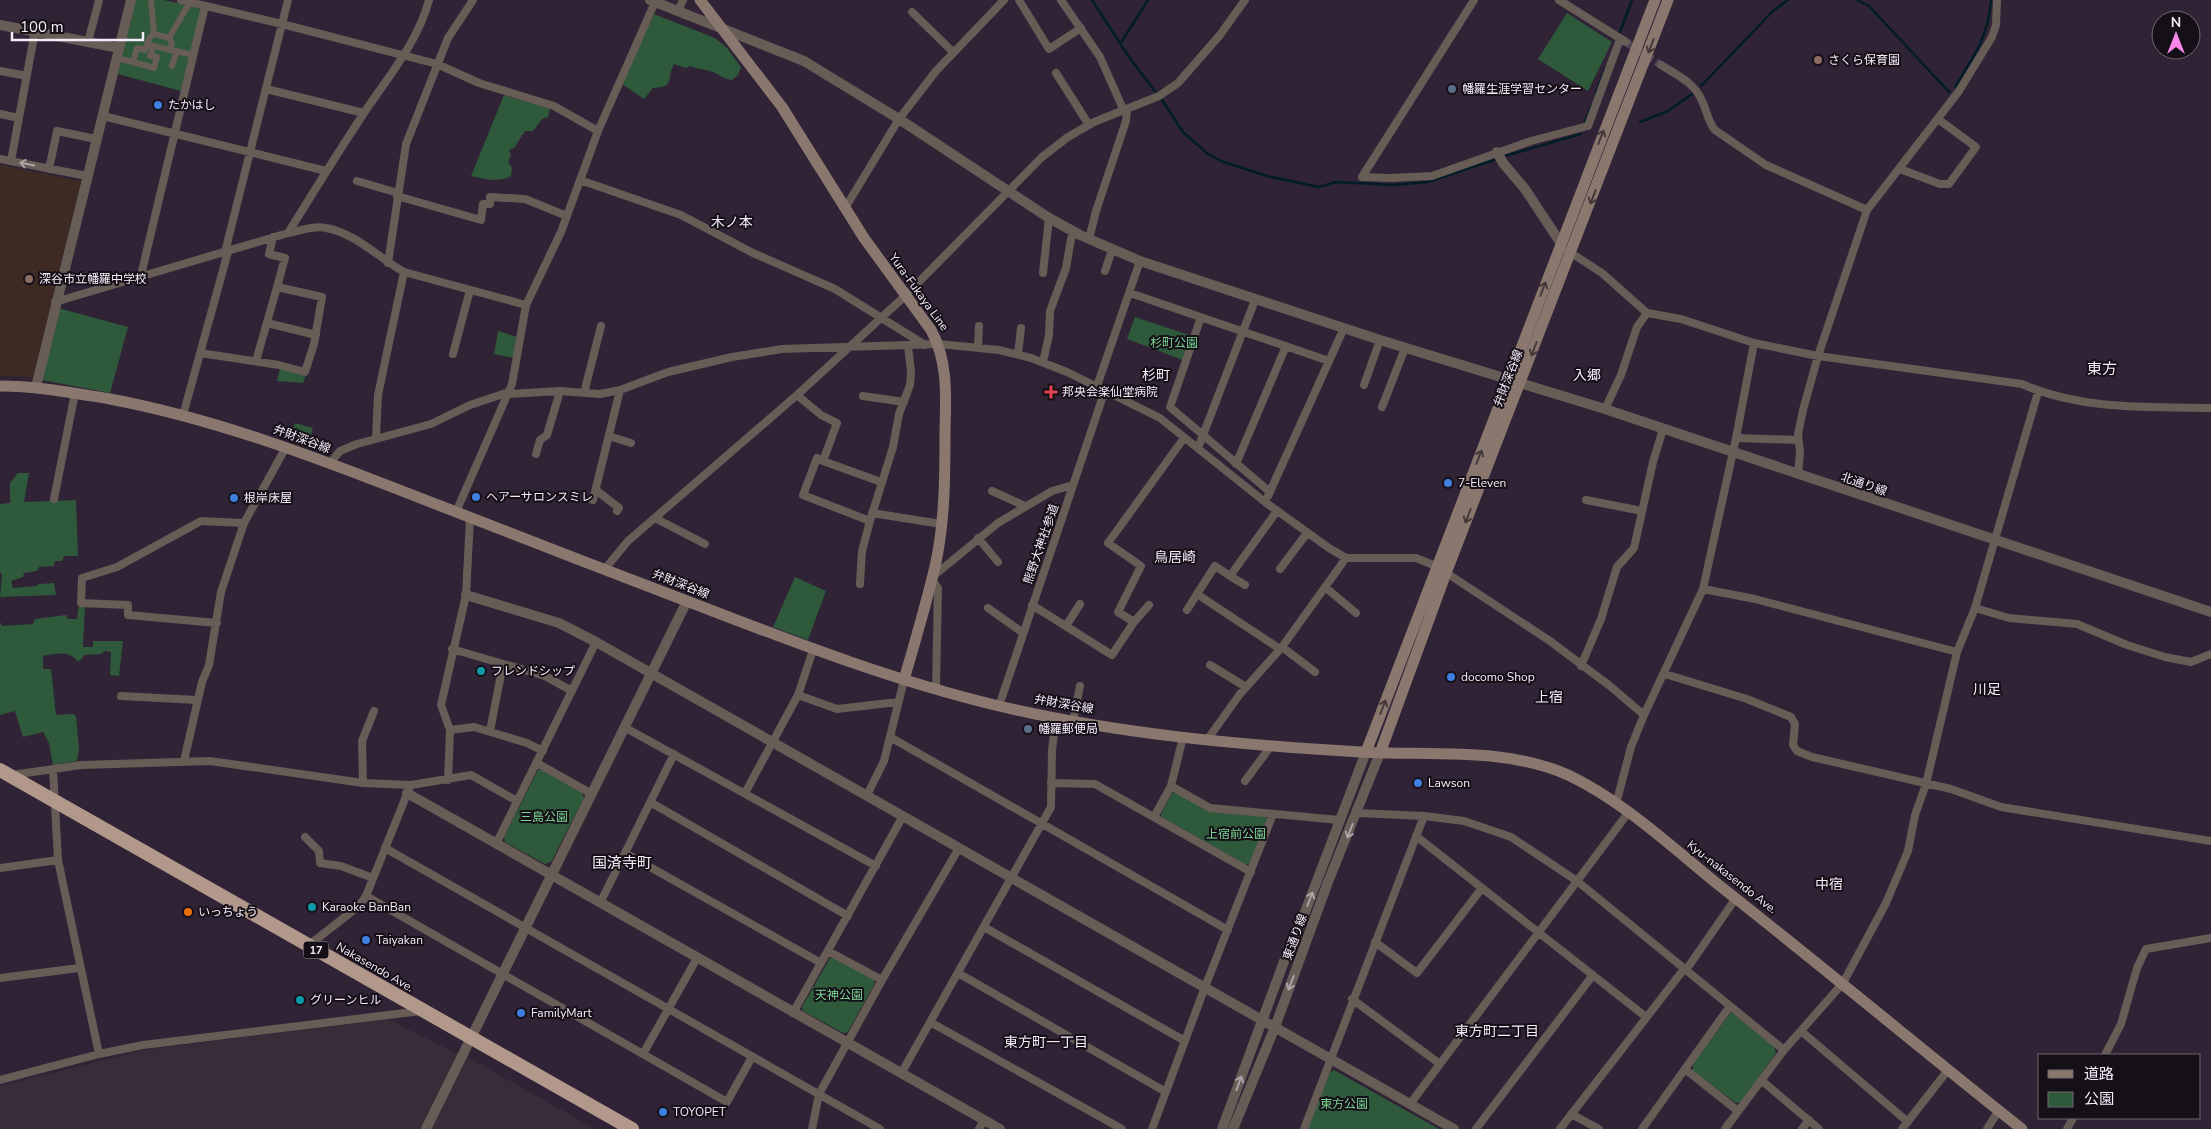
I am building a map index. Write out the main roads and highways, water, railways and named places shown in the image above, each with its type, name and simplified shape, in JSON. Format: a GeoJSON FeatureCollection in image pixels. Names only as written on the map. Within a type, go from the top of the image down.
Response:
{"type":"FeatureCollection","features":[{"type":"Feature","properties":{"kind":"highway","name":"Nakasendo Ave."},"geometry":{"type":"LineString","coordinates":[[3,774],[53,799],[470,1039],[632,1129]]}},
{"type":"Feature","properties":{"kind":"main road","name":"Yura-Fukaya Line"},"geometry":{"type":"LineString","coordinates":[[700,0],[782,107],[878,259],[931,330],[939,344],[946,386],[945,484],[941,524],[931,578],[904,680]]}},
{"type":"Feature","properties":{"kind":"main road","name":"弁財深谷線"},"geometry":{"type":"LineString","coordinates":[[0,386],[36,387],[75,393],[183,414],[237,430],[330,463],[813,650],[904,680],[999,706],[1073,721],[1207,740],[1380,753],[1441,570],[1509,378],[1655,0]]}},
{"type":"Feature","properties":{"kind":"main road","name":"弁財深谷線"},"geometry":{"type":"LineString","coordinates":[[1366,752],[1521,382],[1668,0]]}},
{"type":"Feature","properties":{"kind":"main road","name":"Kyu-nakasendo Ave."},"geometry":{"type":"LineString","coordinates":[[1380,753],[1494,756],[1523,760],[1563,773],[1584,783],[1628,813],[1736,898],[2022,1129]]}},
{"type":"Feature","properties":{"kind":"waterway"},"geometry":{"type":"LineString","coordinates":[[1092,0],[1129,57],[1164,103],[1183,132],[1208,154],[1221,161],[1267,176],[1319,187],[1336,182],[1394,185],[1428,182],[1494,160]]}},
{"type":"Feature","properties":{"kind":"waterway"},"geometry":{"type":"LineString","coordinates":[[1122,41],[1148,0]]}},
{"type":"Feature","properties":{"kind":"waterway"},"geometry":{"type":"LineString","coordinates":[[1620,32],[1632,0]]}},
{"type":"Feature","properties":{"kind":"waterway"},"geometry":{"type":"LineString","coordinates":[[1701,86],[1773,11],[1788,0]]}},
{"type":"Feature","properties":{"kind":"waterway"},"geometry":{"type":"LineString","coordinates":[[1857,0],[1869,6],[1949,92]]}},
{"type":"Feature","properties":{"kind":"waterway"},"geometry":{"type":"LineString","coordinates":[[1955,87],[1979,46],[1987,25],[1991,0]]}},
{"type":"Feature","properties":{"kind":"waterway"},"geometry":{"type":"LineString","coordinates":[[1596,93],[1606,67]]}},
{"type":"Feature","properties":{"kind":"waterway"},"geometry":{"type":"LineString","coordinates":[[1640,122],[1668,111],[1692,94]]}},
{"type":"Feature","properties":{"kind":"waterway"},"geometry":{"type":"LineString","coordinates":[[1585,121],[1592,105]]}},
{"type":"Feature","properties":{"kind":"waterway"},"geometry":{"type":"LineString","coordinates":[[1505,156],[1581,134]]}},
{"type":"Feature","properties":{"kind":"tunnel"},"geometry":{"type":"LineString","coordinates":[[1626,42],[1661,65]]}},
{"type":"Feature","properties":{"kind":"place","name":"さくら保育園"},"geometry":{"type":"Point","coordinates":[1818,60]}},
{"type":"Feature","properties":{"kind":"place","name":"幡羅生涯学習センター"},"geometry":{"type":"Point","coordinates":[1452,89]}},
{"type":"Feature","properties":{"kind":"place","name":"たかはし"},"geometry":{"type":"Point","coordinates":[158,105]}},
{"type":"Feature","properties":{"kind":"place","name":"深谷市立幡羅中学校"},"geometry":{"type":"Point","coordinates":[29,279]}},
{"type":"Feature","properties":{"kind":"place","name":"邦央会楽仙堂病院"},"geometry":{"type":"Point","coordinates":[1051,392]}},
{"type":"Feature","properties":{"kind":"place","name":"7-Eleven"},"geometry":{"type":"Point","coordinates":[1448,483]}},
{"type":"Feature","properties":{"kind":"place","name":"ヘアーサロンスミレ"},"geometry":{"type":"Point","coordinates":[476,497]}},
{"type":"Feature","properties":{"kind":"place","name":"根岸床屋"},"geometry":{"type":"Point","coordinates":[234,498]}},
{"type":"Feature","properties":{"kind":"place","name":"フレンドシップ"},"geometry":{"type":"Point","coordinates":[481,671]}},
{"type":"Feature","properties":{"kind":"place","name":"docomo Shop"},"geometry":{"type":"Point","coordinates":[1451,677]}},
{"type":"Feature","properties":{"kind":"place","name":"幡羅郵便局"},"geometry":{"type":"Point","coordinates":[1028,729]}},
{"type":"Feature","properties":{"kind":"place","name":"Lawson"},"geometry":{"type":"Point","coordinates":[1418,783]}},
{"type":"Feature","properties":{"kind":"place","name":"Karaoke BanBan"},"geometry":{"type":"Point","coordinates":[312,907]}},
{"type":"Feature","properties":{"kind":"place","name":"いっちょう"},"geometry":{"type":"Point","coordinates":[188,912]}},
{"type":"Feature","properties":{"kind":"place","name":"Taiyakan"},"geometry":{"type":"Point","coordinates":[366,940]}},
{"type":"Feature","properties":{"kind":"place","name":"グリーンヒル"},"geometry":{"type":"Point","coordinates":[300,1000]}},
{"type":"Feature","properties":{"kind":"place","name":"FamilyMart"},"geometry":{"type":"Point","coordinates":[521,1013]}},
{"type":"Feature","properties":{"kind":"place","name":"TOYOPET"},"geometry":{"type":"Point","coordinates":[663,1112]}},
{"type":"Feature","properties":{"kind":"district","name":"木ノ本"},"geometry":{"type":"Point","coordinates":[732,222]}},
{"type":"Feature","properties":{"kind":"district","name":"東方"},"geometry":{"type":"Point","coordinates":[2102,369]}},
{"type":"Feature","properties":{"kind":"district","name":"杉町"},"geometry":{"type":"Point","coordinates":[1156,375]}},
{"type":"Feature","properties":{"kind":"district","name":"入郷"},"geometry":{"type":"Point","coordinates":[1587,375]}},
{"type":"Feature","properties":{"kind":"district","name":"鳥居崎"},"geometry":{"type":"Point","coordinates":[1175,557]}},
{"type":"Feature","properties":{"kind":"district","name":"川足"},"geometry":{"type":"Point","coordinates":[1987,689]}},
{"type":"Feature","properties":{"kind":"district","name":"上宿"},"geometry":{"type":"Point","coordinates":[1549,697]}},
{"type":"Feature","properties":{"kind":"district","name":"国済寺町"},"geometry":{"type":"Point","coordinates":[622,863]}},
{"type":"Feature","properties":{"kind":"district","name":"中宿"},"geometry":{"type":"Point","coordinates":[1829,884]}},
{"type":"Feature","properties":{"kind":"district","name":"東方町二丁目"},"geometry":{"type":"Point","coordinates":[1497,1031]}},
{"type":"Feature","properties":{"kind":"district","name":"東方町一丁目"},"geometry":{"type":"Point","coordinates":[1046,1042]}},
{"type":"Feature","properties":{"kind":"park label","name":"杉町公園"},"geometry":{"type":"Point","coordinates":[1174,343]}},
{"type":"Feature","properties":{"kind":"park label","name":"三島公園"},"geometry":{"type":"Point","coordinates":[544,817]}},
{"type":"Feature","properties":{"kind":"park label","name":"上宿前公園"},"geometry":{"type":"Point","coordinates":[1236,834]}},
{"type":"Feature","properties":{"kind":"park label","name":"天神公園"},"geometry":{"type":"Point","coordinates":[839,995]}},
{"type":"Feature","properties":{"kind":"park label","name":"東方公園"},"geometry":{"type":"Point","coordinates":[1344,1104]}}]}
